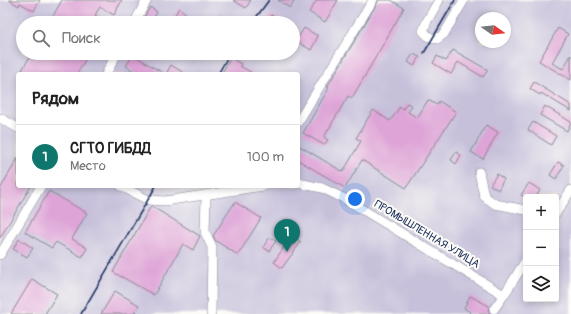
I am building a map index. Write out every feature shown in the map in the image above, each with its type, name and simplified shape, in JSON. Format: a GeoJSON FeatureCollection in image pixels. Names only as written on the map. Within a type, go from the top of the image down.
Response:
{"type":"FeatureCollection","features":[{"type":"Feature","properties":{"kind":"street"},"geometry":{"type":"LineString","coordinates":[[138,16],[147,0]]}},
{"type":"Feature","properties":{"kind":"street"},"geometry":{"type":"LineString","coordinates":[[300,119],[373,0]]}},
{"type":"Feature","properties":{"kind":"street"},"geometry":{"type":"LineString","coordinates":[[439,0],[423,31],[429,37],[437,39],[444,34],[464,0]]}},
{"type":"Feature","properties":{"kind":"street"},"geometry":{"type":"LineString","coordinates":[[107,72],[113,60]]}},
{"type":"Feature","properties":{"kind":"street"},"geometry":{"type":"LineString","coordinates":[[0,118],[16,127]]}},
{"type":"Feature","properties":{"kind":"street"},"geometry":{"type":"LineString","coordinates":[[480,172],[484,196],[495,204],[523,209]]}},
{"type":"Feature","properties":{"kind":"street","name":"ПРОМЫШЛЕННАЯ УЛИЦА"},"geometry":{"type":"LineString","coordinates":[[300,184],[345,199],[504,295]]}},
{"type":"Feature","properties":{"kind":"street"},"geometry":{"type":"LineString","coordinates":[[0,255],[40,188]]}},
{"type":"Feature","properties":{"kind":"street"},"geometry":{"type":"LineString","coordinates":[[125,188],[148,200],[165,201],[250,188]]}},
{"type":"Feature","properties":{"kind":"street"},"geometry":{"type":"LineString","coordinates":[[559,208],[571,190]]}},
{"type":"Feature","properties":{"kind":"street"},"geometry":{"type":"LineString","coordinates":[[206,195],[205,232],[212,247],[210,314]]}},
{"type":"Feature","properties":{"kind":"street"},"geometry":{"type":"LineString","coordinates":[[494,309],[523,265]]}},
{"type":"Feature","properties":{"kind":"shaded area"},"geometry":{"type":"Polygon","coordinates":[[[0,0],[571,0],[571,314],[0,314],[0,0]]]}},
{"type":"Feature","properties":{"kind":"building"},"geometry":{"type":"Polygon","coordinates":[[[9,0],[40,0],[34,11],[20,3],[19,6],[9,0]]]}},
{"type":"Feature","properties":{"kind":"building"},"geometry":{"type":"Polygon","coordinates":[[[62,0],[122,0],[114,15],[100,7],[95,15],[97,16],[53,16],[62,0]]]}},
{"type":"Feature","properties":{"kind":"building"},"geometry":{"type":"Polygon","coordinates":[[[233,0],[251,0],[246,8],[233,0]]]}},
{"type":"Feature","properties":{"kind":"building"},"geometry":{"type":"Polygon","coordinates":[[[278,0],[295,0],[290,8],[278,0]]]}},
{"type":"Feature","properties":{"kind":"building"},"geometry":{"type":"Polygon","coordinates":[[[317,0],[338,0],[325,22],[309,12],[317,0]]]}},
{"type":"Feature","properties":{"kind":"building"},"geometry":{"type":"Polygon","coordinates":[[[379,0],[391,0],[404,8],[352,98],[348,96],[324,137],[328,140],[324,145],[303,133],[329,88],[327,87],[379,0]]]}},
{"type":"Feature","properties":{"kind":"building"},"geometry":{"type":"Polygon","coordinates":[[[150,7],[157,12],[155,16],[145,16],[150,7]]]}},
{"type":"Feature","properties":{"kind":"building"},"geometry":{"type":"Polygon","coordinates":[[[179,8],[190,16],[174,16],[179,8]]]}},
{"type":"Feature","properties":{"kind":"building"},"geometry":{"type":"Polygon","coordinates":[[[304,28],[318,36],[311,50],[300,43],[300,34],[304,28]]]}},
{"type":"Feature","properties":{"kind":"building"},"geometry":{"type":"Polygon","coordinates":[[[558,28],[568,34],[552,63],[563,69],[571,55],[571,80],[539,61],[558,28]]]}},
{"type":"Feature","properties":{"kind":"building"},"geometry":{"type":"Polygon","coordinates":[[[453,50],[488,70],[483,77],[458,62],[451,74],[433,63],[437,56],[446,61],[453,50]]]}},
{"type":"Feature","properties":{"kind":"building"},"geometry":{"type":"Polygon","coordinates":[[[413,54],[420,57],[414,66],[408,62],[413,54]]]}},
{"type":"Feature","properties":{"kind":"building"},"geometry":{"type":"Polygon","coordinates":[[[28,60],[85,60],[78,72],[26,72],[22,70],[28,60]]]}},
{"type":"Feature","properties":{"kind":"building"},"geometry":{"type":"Polygon","coordinates":[[[130,60],[141,60],[162,72],[135,72],[126,66],[130,60]]]}},
{"type":"Feature","properties":{"kind":"building"},"geometry":{"type":"Polygon","coordinates":[[[230,60],[234,60],[241,64],[240,66],[250,72],[222,72],[230,60]]]}},
{"type":"Feature","properties":{"kind":"building"},"geometry":{"type":"Polygon","coordinates":[[[171,65],[183,72],[167,72],[171,65]]]}},
{"type":"Feature","properties":{"kind":"building"},"geometry":{"type":"Polygon","coordinates":[[[534,82],[571,105],[571,111],[541,93],[540,95],[530,89],[534,82]]]}},
{"type":"Feature","properties":{"kind":"building"},"geometry":{"type":"Polygon","coordinates":[[[428,100],[437,105],[439,101],[456,112],[406,188],[362,160],[345,188],[300,161],[300,146],[343,172],[361,141],[356,138],[373,110],[390,121],[400,107],[403,109],[407,103],[412,106],[408,112],[417,118],[428,100]]]}},
{"type":"Feature","properties":{"kind":"building"},"geometry":{"type":"Polygon","coordinates":[[[545,106],[571,122],[567,131],[540,115],[545,106]]]}},
{"type":"Feature","properties":{"kind":"building"},"geometry":{"type":"Polygon","coordinates":[[[533,122],[556,136],[551,145],[528,130],[533,122]]]}},
{"type":"Feature","properties":{"kind":"building"},"geometry":{"type":"Polygon","coordinates":[[[486,125],[498,132],[483,159],[471,152],[486,125]]]}},
{"type":"Feature","properties":{"kind":"building"},"geometry":{"type":"Polygon","coordinates":[[[456,152],[461,155],[456,164],[451,160],[456,152]]]}},
{"type":"Feature","properties":{"kind":"building"},"geometry":{"type":"Polygon","coordinates":[[[16,161],[16,188],[30,188],[0,238],[0,189],[16,161]]]}},
{"type":"Feature","properties":{"kind":"building"},"geometry":{"type":"Polygon","coordinates":[[[558,162],[564,165],[556,179],[550,175],[558,162]]]}},
{"type":"Feature","properties":{"kind":"building"},"geometry":{"type":"Polygon","coordinates":[[[497,174],[504,179],[498,190],[490,185],[497,174]]]}},
{"type":"Feature","properties":{"kind":"building"},"geometry":{"type":"Polygon","coordinates":[[[529,183],[540,190],[538,194],[523,194],[523,196],[521,195],[529,183]]]}},
{"type":"Feature","properties":{"kind":"building"},"geometry":{"type":"Polygon","coordinates":[[[49,191],[87,213],[72,239],[87,248],[82,257],[56,242],[52,248],[25,232],[49,191]]]}},
{"type":"Feature","properties":{"kind":"building"},"geometry":{"type":"Polygon","coordinates":[[[235,202],[261,218],[238,255],[216,241],[213,236],[235,202]]]}},
{"type":"Feature","properties":{"kind":"building"},"geometry":{"type":"Polygon","coordinates":[[[151,206],[200,236],[193,250],[183,244],[154,295],[113,272],[151,206]]]}},
{"type":"Feature","properties":{"kind":"building"},"geometry":{"type":"Polygon","coordinates":[[[292,235],[301,242],[282,268],[274,262],[292,235]]]}},
{"type":"Feature","properties":{"kind":"building"},"geometry":{"type":"Polygon","coordinates":[[[270,237],[276,241],[269,251],[263,247],[270,237]]]}},
{"type":"Feature","properties":{"kind":"building"},"geometry":{"type":"Polygon","coordinates":[[[19,239],[33,248],[27,257],[13,249],[19,239]]]}},
{"type":"Feature","properties":{"kind":"building"},"geometry":{"type":"Polygon","coordinates":[[[32,279],[57,294],[45,314],[11,314],[32,279]]]}},
{"type":"Feature","properties":{"kind":"building"},"geometry":{"type":"Polygon","coordinates":[[[115,291],[139,305],[134,314],[101,314],[115,291]]]}},
{"type":"Feature","properties":{"kind":"building"},"geometry":{"type":"Polygon","coordinates":[[[470,296],[489,306],[488,311],[491,314],[469,314],[470,312],[464,308],[470,296]]]}},
{"type":"Feature","properties":{"kind":"railway"},"geometry":{"type":"LineString","coordinates":[[257,16],[269,0]]}},
{"type":"Feature","properties":{"kind":"railway"},"geometry":{"type":"LineString","coordinates":[[424,53],[455,0]]}},
{"type":"Feature","properties":{"kind":"railway"},"geometry":{"type":"LineString","coordinates":[[219,72],[226,60]]}},
{"type":"Feature","properties":{"kind":"railway"},"geometry":{"type":"LineString","coordinates":[[81,314],[155,188]]}},
{"type":"Feature","properties":{"kind":"place","name":"СГТО ГИБДД"},"geometry":{"type":"Point","coordinates":[287,252]}}]}
